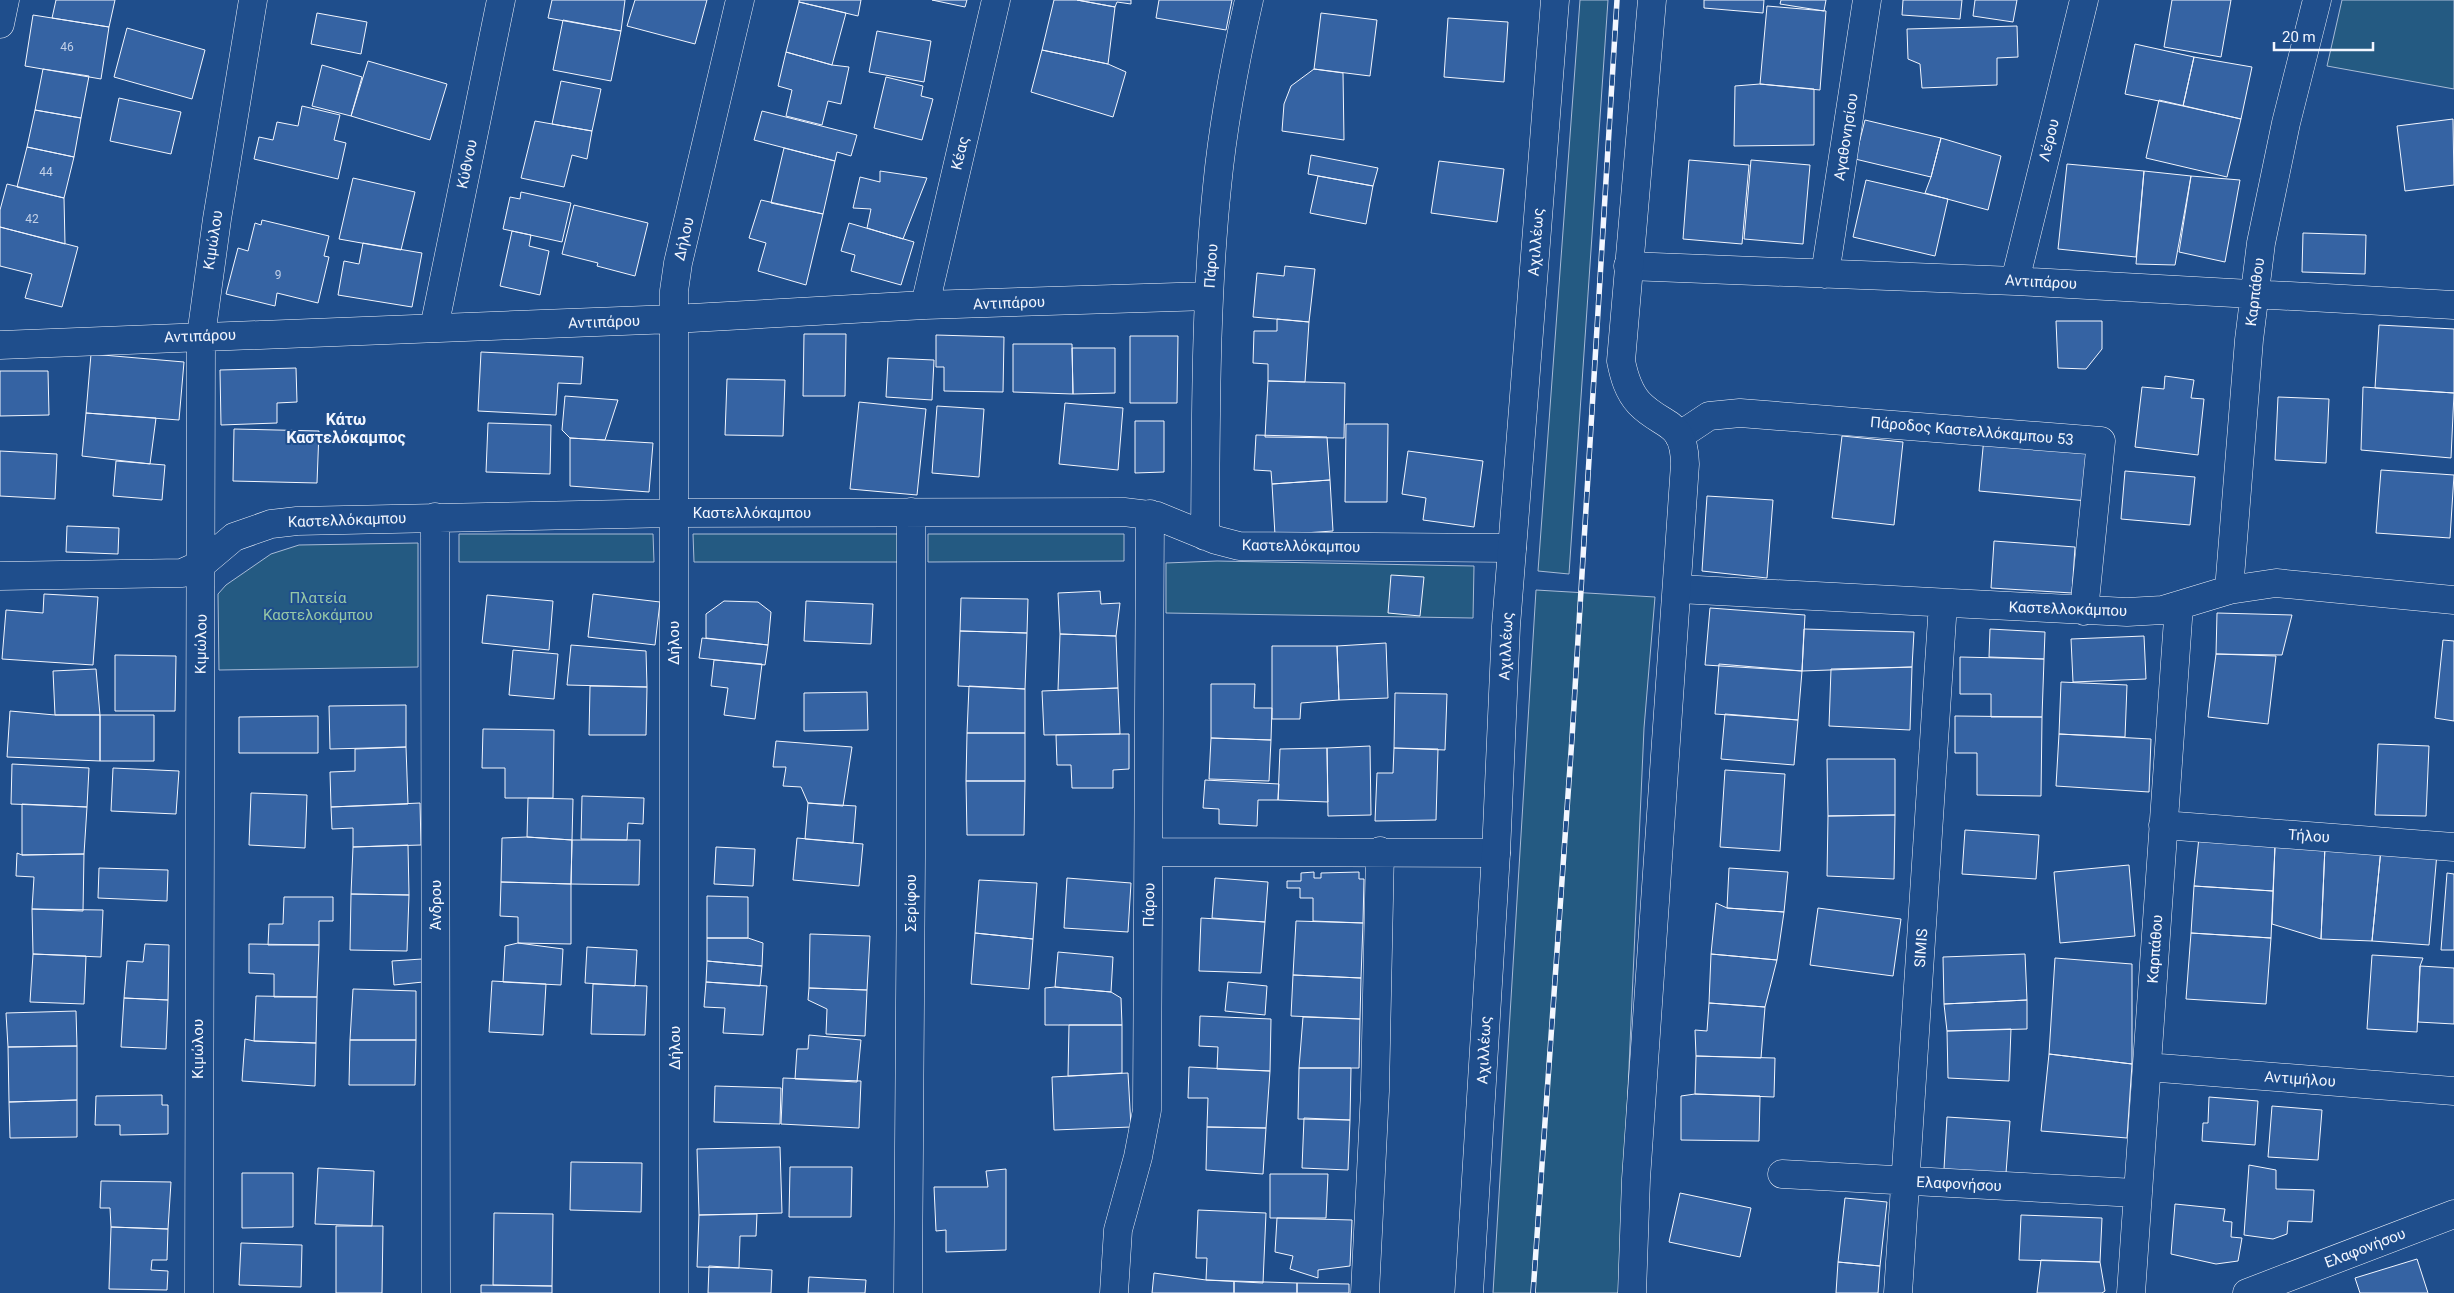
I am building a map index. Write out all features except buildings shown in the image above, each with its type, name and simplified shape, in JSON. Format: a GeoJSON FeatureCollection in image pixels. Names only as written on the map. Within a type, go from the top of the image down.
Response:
{"type":"FeatureCollection","features":[{"type":"Feature","properties":{"kind":"street"},"geometry":{"type":"LineString","coordinates":[[0,24],[5,0]]}},
{"type":"Feature","properties":{"kind":"street","name":"Κιμώλου"},"geometry":{"type":"LineString","coordinates":[[199,1293],[198,814],[202,564],[201,336],[216,219],[253,0]]}},
{"type":"Feature","properties":{"kind":"street","name":"Κύθνου"},"geometry":{"type":"LineString","coordinates":[[434,328],[501,0]]}},
{"type":"Feature","properties":{"kind":"street","name":"Δήλου"},"geometry":{"type":"LineString","coordinates":[[674,1293],[673,319],[678,263],[740,0]]}},
{"type":"Feature","properties":{"kind":"street","name":"Κέας"},"geometry":{"type":"LineString","coordinates":[[925,306],[996,0]]}},
{"type":"Feature","properties":{"kind":"street","name":"Πάρου"},"geometry":{"type":"LineString","coordinates":[[1205,536],[1209,296],[1220,161],[1237,52],[1249,0]]}},
{"type":"Feature","properties":{"kind":"street","name":"Αχιλλέως"},"geometry":{"type":"LineString","coordinates":[[1469,1293],[1496,852],[1512,548],[1555,0]]}},
{"type":"Feature","properties":{"kind":"street"},"geometry":{"type":"LineString","coordinates":[[1632,1293],[1637,1169],[1678,589],[1685,464],[1679,436],[1670,424],[1640,403],[1630,391],[1621,361],[1652,0]]}},
{"type":"Feature","properties":{"kind":"street","name":"Αγαθονησίου"},"geometry":{"type":"LineString","coordinates":[[1825,274],[1868,0]]}},
{"type":"Feature","properties":{"kind":"street","name":"Λέρου"},"geometry":{"type":"LineString","coordinates":[[2015,281],[2084,0]]}},
{"type":"Feature","properties":{"kind":"street","name":"Καρπάθου"},"geometry":{"type":"LineString","coordinates":[[2229,590],[2254,293],[2261,243],[2286,123],[2317,0]]}},
{"type":"Feature","properties":{"kind":"street","name":"Αντιπάρου"},"geometry":{"type":"LineString","coordinates":[[1628,266],[2015,281],[2454,305]]}},
{"type":"Feature","properties":{"kind":"street","name":"Αντιπάρου"},"geometry":{"type":"LineString","coordinates":[[0,345],[673,319],[925,306],[1209,296]]}},
{"type":"Feature","properties":{"kind":"street","name":"Πάροδος Καστελλόκαμπου 53"},"geometry":{"type":"LineString","coordinates":[[1679,436],[1709,416],[1740,413],[2101,441],[2084,611]]}},
{"type":"Feature","properties":{"kind":"street"},"geometry":{"type":"LineString","coordinates":[[201,491],[217,522],[234,537]]}},
{"type":"Feature","properties":{"kind":"street","name":"Σερίφου"},"geometry":{"type":"LineString","coordinates":[[908,1293],[912,857],[911,512]]}},
{"type":"Feature","properties":{"kind":"street","name":"Καστελλόκαμπου"},"geometry":{"type":"LineString","coordinates":[[0,576],[182,573],[202,564],[234,537],[258,528],[284,522],[435,517],[674,513],[1124,512],[1150,514],[1172,520],[1205,536],[1239,546],[1512,548]]}},
{"type":"Feature","properties":{"kind":"street","name":"Πάρου"},"geometry":{"type":"LineString","coordinates":[[1114,1293],[1118,1230],[1138,1157],[1147,1110],[1150,852],[1150,514]]}},
{"type":"Feature","properties":{"kind":"street","name":"Άνδρου"},"geometry":{"type":"LineString","coordinates":[[435,517],[436,1293]]}},
{"type":"Feature","properties":{"kind":"street","name":"Καστελλοκάμπου"},"geometry":{"type":"LineString","coordinates":[[1678,589],[2084,611],[2155,611],[2179,606],[2229,590],[2276,584],[2454,600]]}},
{"type":"Feature","properties":{"kind":"street","name":"SIMIS"},"geometry":{"type":"LineString","coordinates":[[1898,1293],[1943,603]]}},
{"type":"Feature","properties":{"kind":"street","name":"Καρπάθου"},"geometry":{"type":"LineString","coordinates":[[2130,1293],[2179,606]]}},
{"type":"Feature","properties":{"kind":"street","name":"Τήλου"},"geometry":{"type":"LineString","coordinates":[[2163,825],[2454,847]]}},
{"type":"Feature","properties":{"kind":"street"},"geometry":{"type":"LineString","coordinates":[[1364,1293],[1375,1091],[1380,851]]}},
{"type":"Feature","properties":{"kind":"street"},"geometry":{"type":"LineString","coordinates":[[1150,852],[1496,852]]}},
{"type":"Feature","properties":{"kind":"street","name":"Αντιμήλου"},"geometry":{"type":"LineString","coordinates":[[2147,1067],[2454,1091]]}},
{"type":"Feature","properties":{"kind":"street","name":"Ελαφονήσου"},"geometry":{"type":"LineString","coordinates":[[1782,1174],[2136,1193]]}},
{"type":"Feature","properties":{"kind":"street","name":"Ελαφονήσου"},"geometry":{"type":"LineString","coordinates":[[2247,1293],[2454,1214]]}},
{"type":"Feature","properties":{"kind":"green space"},"geometry":{"type":"Polygon","coordinates":[[[1580,0],[1608,0],[1569,574],[1538,571],[1580,0]]]}},
{"type":"Feature","properties":{"kind":"green space"},"geometry":{"type":"Polygon","coordinates":[[[2342,0],[2454,0],[2454,89],[2327,66],[2342,0]]]}},
{"type":"Feature","properties":{"kind":"green space"},"geometry":{"type":"Polygon","coordinates":[[[459,534],[653,534],[654,562],[459,562],[459,534]]]}},
{"type":"Feature","properties":{"kind":"green space"},"geometry":{"type":"Polygon","coordinates":[[[693,534],[901,534],[900,562],[694,562],[693,534]]]}},
{"type":"Feature","properties":{"kind":"green space"},"geometry":{"type":"Polygon","coordinates":[[[928,534],[1124,534],[1124,561],[928,562],[928,534]]]}},
{"type":"Feature","properties":{"kind":"green space","name":"Πλατεία Καστελοκάμπου"},"geometry":{"type":"Polygon","coordinates":[[[418,543],[418,667],[219,670],[218,594],[226,585],[271,554],[299,545],[418,543]]]}},
{"type":"Feature","properties":{"kind":"green space"},"geometry":{"type":"Polygon","coordinates":[[[1217,561],[1474,566],[1473,618],[1166,613],[1166,563],[1217,561]]]}},
{"type":"Feature","properties":{"kind":"green space"},"geometry":{"type":"Polygon","coordinates":[[[1536,590],[1655,597],[1644,728],[1619,1293],[1493,1293],[1536,590]]]}},
{"type":"Feature","properties":{"kind":"railway"},"geometry":{"type":"LineString","coordinates":[[1533,1293],[1572,738],[1617,0]]}},
{"type":"Feature","properties":{"kind":"district","name":"Κάτω Καστελόκαμπος"},"geometry":{"type":"Point","coordinates":[346,428]}}]}
